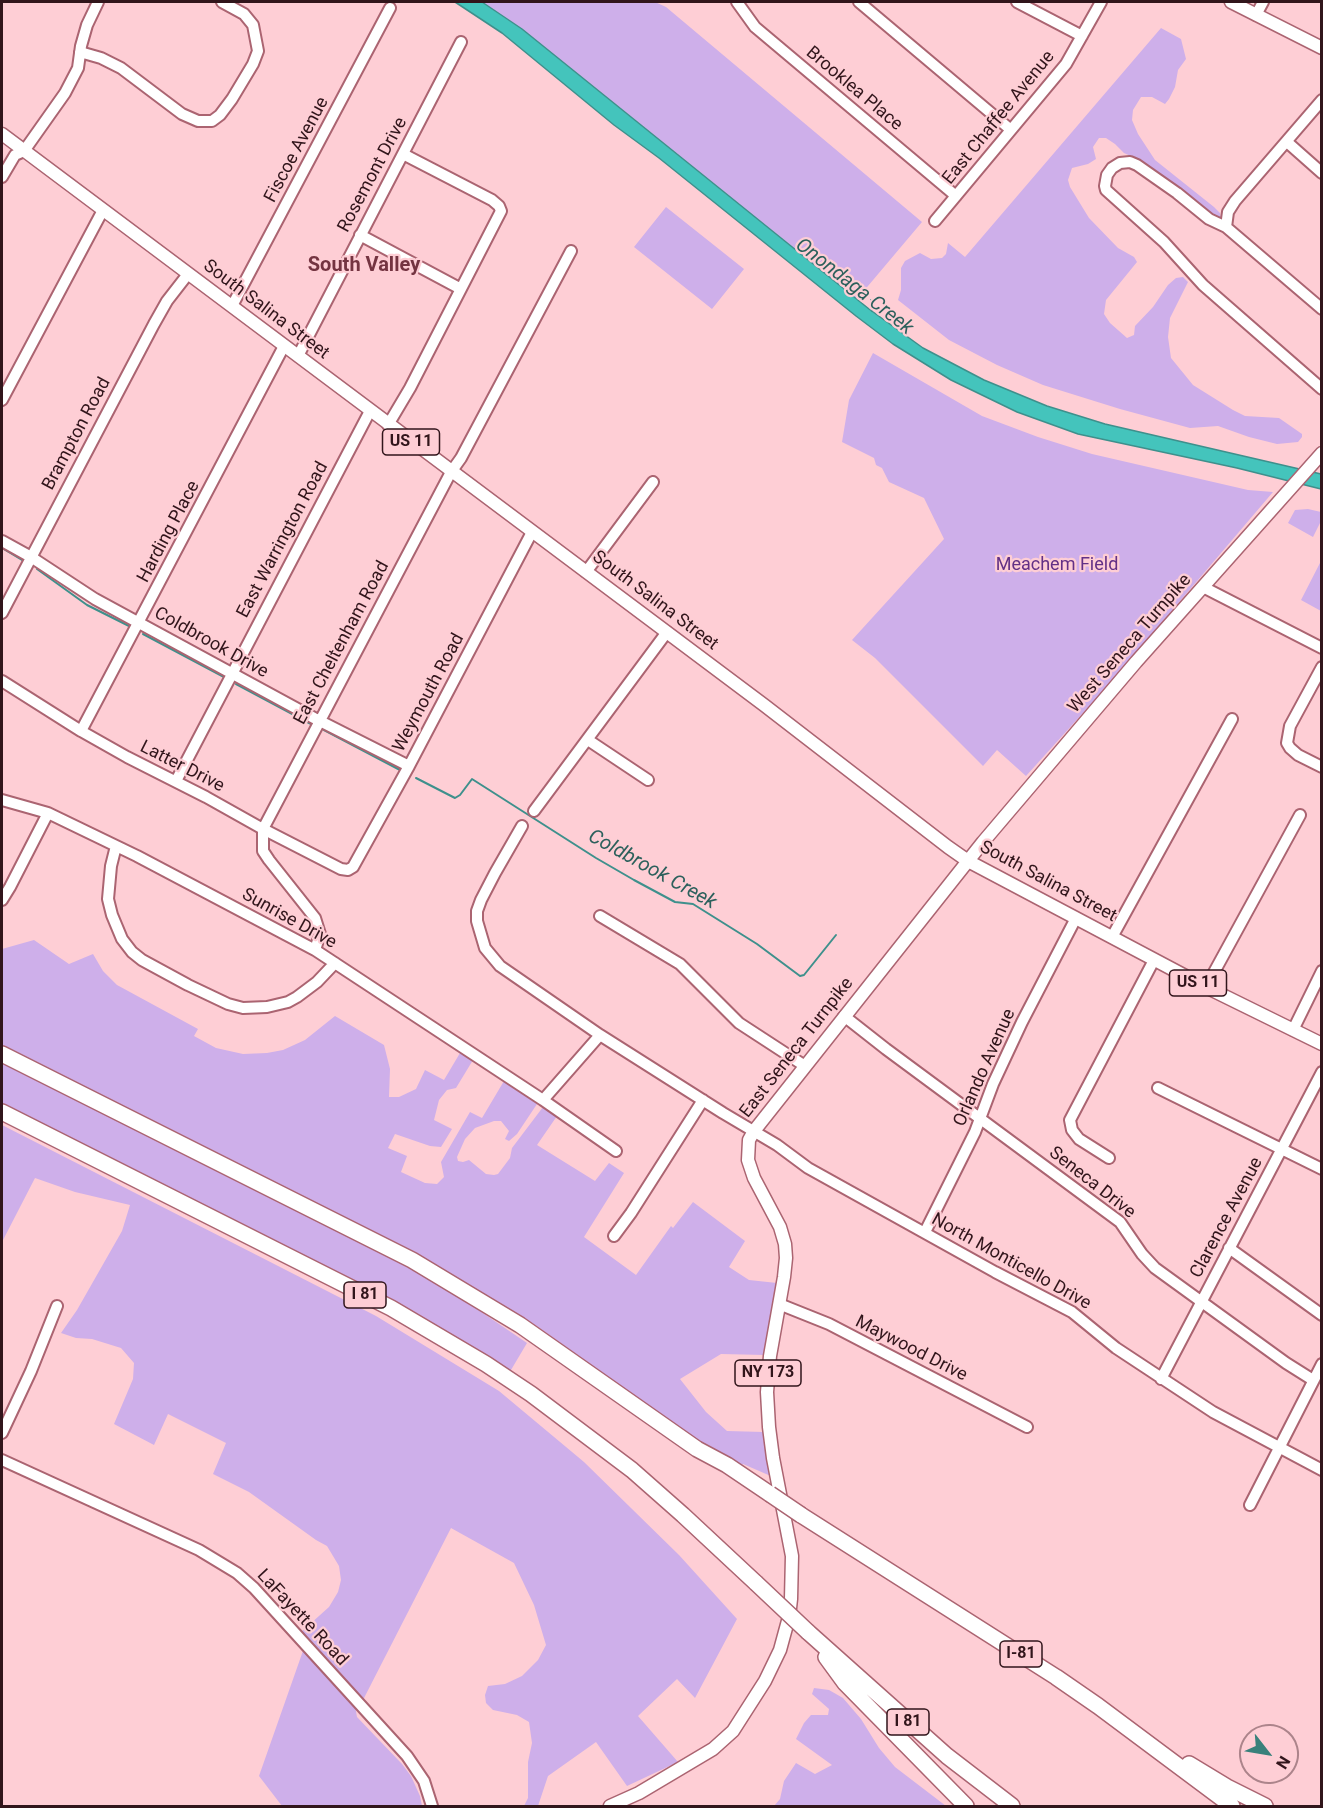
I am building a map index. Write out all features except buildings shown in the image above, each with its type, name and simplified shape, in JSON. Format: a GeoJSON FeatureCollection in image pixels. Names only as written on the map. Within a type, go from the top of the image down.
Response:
{"type":"FeatureCollection","features":[{"type":"Feature","properties":{"kind":"highway","name":"I-81"},"geometry":{"type":"LineString","coordinates":[[2,1054],[421,1266],[520,1325],[697,1449],[727,1466],[1098,1706],[1232,1806]]}},
{"type":"Feature","properties":{"kind":"highway","name":"I 81"},"geometry":{"type":"LineString","coordinates":[[2,1112],[391,1308],[486,1364],[531,1394],[632,1470],[947,1756],[1012,1806]]}},
{"type":"Feature","properties":{"kind":"highway"},"geometry":{"type":"LineString","coordinates":[[979,1628],[1030,1654],[1192,1766],[1265,1806]]}},
{"type":"Feature","properties":{"kind":"highway"},"geometry":{"type":"LineString","coordinates":[[808,1632],[845,1683],[966,1806]]}},
{"type":"Feature","properties":{"kind":"main road"},"geometry":{"type":"LineString","coordinates":[[1232,2],[1322,48]]}},
{"type":"Feature","properties":{"kind":"main road","name":"South Salina Street"},"geometry":{"type":"LineString","coordinates":[[2,134],[667,632],[968,861],[1206,987],[1322,1044]]}},
{"type":"Feature","properties":{"kind":"main road","name":"West Seneca Turnpike"},"geometry":{"type":"LineString","coordinates":[[968,861],[1136,662],[1322,453]]}},
{"type":"Feature","properties":{"kind":"main road","name":"East Seneca Turnpike"},"geometry":{"type":"LineString","coordinates":[[610,1806],[639,1793],[705,1754],[734,1731],[760,1692],[780,1650],[789,1617],[792,1569],[786,1517],[770,1437],[767,1392],[770,1356],[784,1277],[785,1244],[780,1227],[754,1178],[748,1160],[749,1140],[753,1131],[968,861]]}},
{"type":"Feature","properties":{"kind":"street"},"geometry":{"type":"LineString","coordinates":[[2,177],[15,155],[24,151],[65,93],[78,68],[87,26],[98,2]]}},
{"type":"Feature","properties":{"kind":"street"},"geometry":{"type":"LineString","coordinates":[[80,52],[121,68],[182,114],[198,121],[212,121],[220,115],[232,99],[258,51],[253,25],[244,14],[222,2]]}},
{"type":"Feature","properties":{"kind":"street","name":"Brooklea Place"},"geometry":{"type":"LineString","coordinates":[[737,2],[755,27],[956,196]]}},
{"type":"Feature","properties":{"kind":"street"},"geometry":{"type":"LineString","coordinates":[[859,2],[1011,130]]}},
{"type":"Feature","properties":{"kind":"street"},"geometry":{"type":"LineString","coordinates":[[1017,2],[1082,36]]}},
{"type":"Feature","properties":{"kind":"street","name":"East Chaffee Avenue"},"geometry":{"type":"LineString","coordinates":[[935,221],[1060,72],[1101,2]]}},
{"type":"Feature","properties":{"kind":"street"},"geometry":{"type":"LineString","coordinates":[[1256,15],[1263,2]]}},
{"type":"Feature","properties":{"kind":"street","name":"Fiscoe Avenue"},"geometry":{"type":"LineString","coordinates":[[232,306],[390,8]]}},
{"type":"Feature","properties":{"kind":"street","name":"Rosemont Drive"},"geometry":{"type":"LineString","coordinates":[[298,356],[461,42]]}},
{"type":"Feature","properties":{"kind":"street"},"geometry":{"type":"LineString","coordinates":[[1226,227],[1228,212],[1235,201],[1322,100]]}},
{"type":"Feature","properties":{"kind":"street"},"geometry":{"type":"LineString","coordinates":[[1287,142],[1322,173]]}},
{"type":"Feature","properties":{"kind":"street"},"geometry":{"type":"LineString","coordinates":[[388,425],[501,211],[492,200],[403,154]]}},
{"type":"Feature","properties":{"kind":"street"},"geometry":{"type":"LineString","coordinates":[[1322,309],[1226,227],[1209,219],[1137,165],[1130,162],[1120,163],[1107,175],[1106,190],[1164,242],[1203,285],[1322,389]]}},
{"type":"Feature","properties":{"kind":"street"},"geometry":{"type":"LineString","coordinates":[[2,400],[103,210]]}},
{"type":"Feature","properties":{"kind":"street"},"geometry":{"type":"LineString","coordinates":[[360,235],[461,289]]}},
{"type":"Feature","properties":{"kind":"street","name":"East Cheltenham Road"},"geometry":{"type":"LineString","coordinates":[[263,829],[571,251]]}},
{"type":"Feature","properties":{"kind":"street","name":"Brampton Road"},"geometry":{"type":"LineString","coordinates":[[2,613],[154,324],[188,274]]}},
{"type":"Feature","properties":{"kind":"street","name":"Harding Place"},"geometry":{"type":"LineString","coordinates":[[81,731],[140,623],[284,346]]}},
{"type":"Feature","properties":{"kind":"street","name":"East Warrington Road"},"geometry":{"type":"LineString","coordinates":[[176,781],[370,411]]}},
{"type":"Feature","properties":{"kind":"street"},"geometry":{"type":"LineString","coordinates":[[586,572],[653,482]]}},
{"type":"Feature","properties":{"kind":"street","name":"Weymouth Road"},"geometry":{"type":"LineString","coordinates":[[353,867],[532,532]]}},
{"type":"Feature","properties":{"kind":"street","name":"Coldbrook Drive"},"geometry":{"type":"LineString","coordinates":[[2,541],[95,599],[319,721],[409,766]]}},
{"type":"Feature","properties":{"kind":"street"},"geometry":{"type":"LineString","coordinates":[[1203,587],[1322,648]]}},
{"type":"Feature","properties":{"kind":"street"},"geometry":{"type":"LineString","coordinates":[[534,811],[667,632]]}},
{"type":"Feature","properties":{"kind":"street"},"geometry":{"type":"LineString","coordinates":[[1322,667],[1290,726],[1287,736],[1288,745],[1298,754],[1322,767]]}},
{"type":"Feature","properties":{"kind":"street","name":"Latter Drive"},"geometry":{"type":"LineString","coordinates":[[2,681],[127,757],[341,869],[348,870],[353,867]]}},
{"type":"Feature","properties":{"kind":"street"},"geometry":{"type":"LineString","coordinates":[[1112,937],[1232,719]]}},
{"type":"Feature","properties":{"kind":"street"},"geometry":{"type":"LineString","coordinates":[[588,740],[648,780]]}},
{"type":"Feature","properties":{"kind":"street","name":"Sunrise Drive"},"geometry":{"type":"LineString","coordinates":[[2,800],[48,813],[315,950],[543,1100],[616,1151]]}},
{"type":"Feature","properties":{"kind":"street"},"geometry":{"type":"LineString","coordinates":[[2,900],[48,813]]}},
{"type":"Feature","properties":{"kind":"street"},"geometry":{"type":"LineString","coordinates":[[1206,987],[1300,815]]}},
{"type":"Feature","properties":{"kind":"street","name":"North Monticello Drive"},"geometry":{"type":"LineString","coordinates":[[522,826],[495,873],[477,911],[480,933],[491,957],[507,972],[600,1035],[833,1183],[1072,1312],[1116,1348],[1213,1412],[1322,1470]]}},
{"type":"Feature","properties":{"kind":"street"},"geometry":{"type":"LineString","coordinates":[[263,829],[263,851],[268,860],[315,918],[320,934],[315,950]]}},
{"type":"Feature","properties":{"kind":"street"},"geometry":{"type":"LineString","coordinates":[[116,846],[111,866],[108,899],[122,939],[142,960],[188,985],[228,1004],[243,1008],[267,1007],[288,1002],[297,997],[317,982],[336,963]]}},
{"type":"Feature","properties":{"kind":"street"},"geometry":{"type":"LineString","coordinates":[[600,916],[680,964],[739,1023],[805,1066]]}},
{"type":"Feature","properties":{"kind":"street","name":"Orlando Avenue"},"geometry":{"type":"LineString","coordinates":[[925,1232],[980,1119],[993,1084],[1022,1023],[1076,918]]}},
{"type":"Feature","properties":{"kind":"street"},"geometry":{"type":"LineString","coordinates":[[1109,1158],[1079,1139],[1072,1130],[1070,1120],[1154,960]]}},
{"type":"Feature","properties":{"kind":"street"},"geometry":{"type":"LineString","coordinates":[[1293,1030],[1322,971]]}},
{"type":"Feature","properties":{"kind":"street","name":"Seneca Drive"},"geometry":{"type":"LineString","coordinates":[[844,1016],[1120,1222],[1142,1254],[1155,1268],[1202,1300],[1286,1364],[1313,1380]]}},
{"type":"Feature","properties":{"kind":"street"},"geometry":{"type":"LineString","coordinates":[[543,1100],[600,1035]]}},
{"type":"Feature","properties":{"kind":"street","name":"Clarence Avenue"},"geometry":{"type":"LineString","coordinates":[[1161,1379],[1322,1072]]}},
{"type":"Feature","properties":{"kind":"street"},"geometry":{"type":"LineString","coordinates":[[1158,1088],[1322,1169]]}},
{"type":"Feature","properties":{"kind":"street"},"geometry":{"type":"LineString","coordinates":[[614,1236],[703,1100]]}},
{"type":"Feature","properties":{"kind":"street"},"geometry":{"type":"LineString","coordinates":[[1229,1248],[1322,1316]]}},
{"type":"Feature","properties":{"kind":"street","name":"Maywood Drive"},"geometry":{"type":"LineString","coordinates":[[779,1304],[829,1324],[1027,1427]]}},
{"type":"Feature","properties":{"kind":"street"},"geometry":{"type":"LineString","coordinates":[[2,1433],[32,1371],[57,1306]]}},
{"type":"Feature","properties":{"kind":"street"},"geometry":{"type":"LineString","coordinates":[[1250,1505],[1322,1364]]}},
{"type":"Feature","properties":{"kind":"street","name":"LaFayette Road"},"geometry":{"type":"LineString","coordinates":[[2,1460],[199,1550],[237,1573],[254,1588],[407,1756],[424,1781],[432,1806]]}},
{"type":"Feature","properties":{"kind":"green space"},"geometry":{"type":"Polygon","coordinates":[[[482,2],[655,2],[666,7],[922,222],[857,299],[522,29],[482,2]]]}},
{"type":"Feature","properties":{"kind":"green space"},"geometry":{"type":"Polygon","coordinates":[[[1161,28],[1181,39],[1186,59],[1178,70],[1175,87],[1165,104],[1152,97],[1141,97],[1133,110],[1132,120],[1155,160],[1214,207],[1220,213],[1221,220],[1133,157],[1124,153],[1115,144],[1106,138],[1099,138],[1093,147],[1096,159],[1088,164],[1072,168],[1068,180],[1070,187],[1089,218],[1118,248],[1134,257],[1137,262],[1106,300],[1104,314],[1110,323],[1127,338],[1134,335],[1135,326],[1153,307],[1168,285],[1176,278],[1183,277],[1188,282],[1170,318],[1168,337],[1171,358],[1193,385],[1245,416],[1279,418],[1302,434],[1298,442],[1277,444],[1218,426],[1190,428],[1043,385],[997,365],[949,340],[898,300],[901,290],[901,268],[905,261],[920,253],[931,259],[942,258],[946,254],[948,243],[965,257],[1161,28]]]}},
{"type":"Feature","properties":{"kind":"green space"},"geometry":{"type":"Polygon","coordinates":[[[666,207],[744,269],[712,309],[634,247],[666,207]]]}},
{"type":"Feature","properties":{"kind":"green space","name":"Meachem Field"},"geometry":{"type":"Polygon","coordinates":[[[873,353],[982,416],[1038,437],[1092,454],[1248,490],[1273,492],[1111,682],[1026,776],[997,750],[983,766],[875,658],[852,640],[944,539],[924,498],[889,482],[882,468],[876,465],[874,458],[842,442],[849,400],[873,353]]]}},
{"type":"Feature","properties":{"kind":"green space"},"geometry":{"type":"Polygon","coordinates":[[[1308,509],[1321,512],[1321,521],[1313,537],[1288,523],[1295,510],[1308,509]]]}},
{"type":"Feature","properties":{"kind":"green space"},"geometry":{"type":"Polygon","coordinates":[[[1321,561],[1321,611],[1301,600],[1321,561]]]}},
{"type":"Feature","properties":{"kind":"green space"},"geometry":{"type":"Polygon","coordinates":[[[34,940],[69,964],[93,954],[103,971],[117,985],[198,1029],[194,1036],[216,1048],[243,1054],[283,1050],[305,1040],[335,1016],[384,1045],[390,1069],[389,1097],[399,1097],[416,1089],[425,1070],[444,1080],[460,1053],[473,1060],[456,1088],[447,1090],[439,1100],[434,1120],[452,1129],[441,1147],[430,1146],[395,1134],[388,1148],[407,1156],[401,1172],[425,1183],[437,1184],[444,1177],[441,1162],[470,1112],[482,1118],[504,1081],[537,1104],[517,1134],[509,1141],[505,1139],[509,1131],[501,1121],[494,1121],[475,1128],[465,1139],[457,1157],[458,1161],[469,1160],[486,1174],[498,1174],[510,1158],[512,1148],[543,1107],[557,1116],[537,1145],[595,1181],[609,1163],[624,1173],[584,1237],[636,1275],[671,1226],[673,1228],[693,1202],[745,1241],[729,1267],[749,1280],[777,1283],[765,1355],[721,1354],[680,1379],[706,1412],[727,1431],[764,1432],[773,1477],[743,1464],[738,1469],[538,1327],[455,1276],[359,1225],[2,1045],[2,949],[34,940]]]}},
{"type":"Feature","properties":{"kind":"green space"},"geometry":{"type":"Polygon","coordinates":[[[2,1062],[387,1256],[449,1290],[527,1343],[508,1375],[343,1275],[2,1104],[2,1062]]]}},
{"type":"Feature","properties":{"kind":"green space"},"geometry":{"type":"Polygon","coordinates":[[[2,1125],[376,1316],[499,1391],[584,1462],[679,1555],[737,1619],[695,1698],[677,1679],[638,1716],[678,1762],[627,1786],[596,1742],[548,1776],[538,1806],[524,1806],[528,1798],[528,1762],[532,1743],[529,1722],[517,1715],[493,1710],[486,1703],[485,1695],[488,1686],[505,1684],[522,1676],[538,1660],[546,1645],[534,1605],[514,1563],[451,1528],[363,1700],[300,1633],[329,1607],[338,1592],[341,1580],[339,1566],[327,1546],[249,1492],[213,1474],[226,1443],[168,1414],[154,1445],[114,1424],[133,1379],[134,1363],[121,1348],[61,1333],[77,1310],[122,1231],[130,1205],[75,1192],[35,1178],[2,1242],[2,1125]]]}},
{"type":"Feature","properties":{"kind":"green space"},"geometry":{"type":"Polygon","coordinates":[[[304,1648],[355,1706],[357,1717],[411,1776],[422,1806],[282,1806],[259,1776],[304,1648]]]}},
{"type":"Feature","properties":{"kind":"green space"},"geometry":{"type":"Polygon","coordinates":[[[814,1688],[829,1690],[843,1698],[895,1767],[946,1806],[774,1806],[780,1799],[784,1781],[796,1763],[815,1774],[832,1765],[796,1739],[811,1715],[828,1715],[829,1709],[812,1694],[814,1688]]]}},
{"type":"Feature","properties":{"kind":"water"},"geometry":{"type":"Polygon","coordinates":[[[455,2],[482,2],[522,29],[869,309],[923,348],[984,380],[1047,406],[1105,424],[1321,474],[1321,489],[1237,468],[1078,434],[1017,412],[951,380],[893,344],[856,316],[659,158],[614,125],[502,33],[455,2]]]}},
{"type":"Feature","properties":{"kind":"waterway","name":"Onondaga Creek"},"geometry":{"type":"LineString","coordinates":[[871,300],[872,311]]}},
{"type":"Feature","properties":{"kind":"waterway","name":"Coldbrook Creek"},"geometry":{"type":"LineString","coordinates":[[2,548],[22,560]]}},
{"type":"Feature","properties":{"kind":"waterway","name":"Coldbrook Creek"},"geometry":{"type":"LineString","coordinates":[[37,569],[87,605],[129,626]]}},
{"type":"Feature","properties":{"kind":"waterway","name":"Coldbrook Creek"},"geometry":{"type":"LineString","coordinates":[[143,634],[224,677]]}},
{"type":"Feature","properties":{"kind":"waterway","name":"Coldbrook Creek"},"geometry":{"type":"LineString","coordinates":[[236,684],[311,724]]}},
{"type":"Feature","properties":{"kind":"waterway","name":"Coldbrook Creek"},"geometry":{"type":"LineString","coordinates":[[324,730],[400,770]]}},
{"type":"Feature","properties":{"kind":"waterway","name":"Coldbrook Creek"},"geometry":{"type":"LineString","coordinates":[[416,778],[455,798],[472,779],[634,880],[675,902],[693,904],[757,944],[800,976],[804,975],[836,935]]}},
{"type":"Feature","properties":{"kind":"district","name":"South Valley"},"geometry":{"type":"Point","coordinates":[364,266]}}]}
